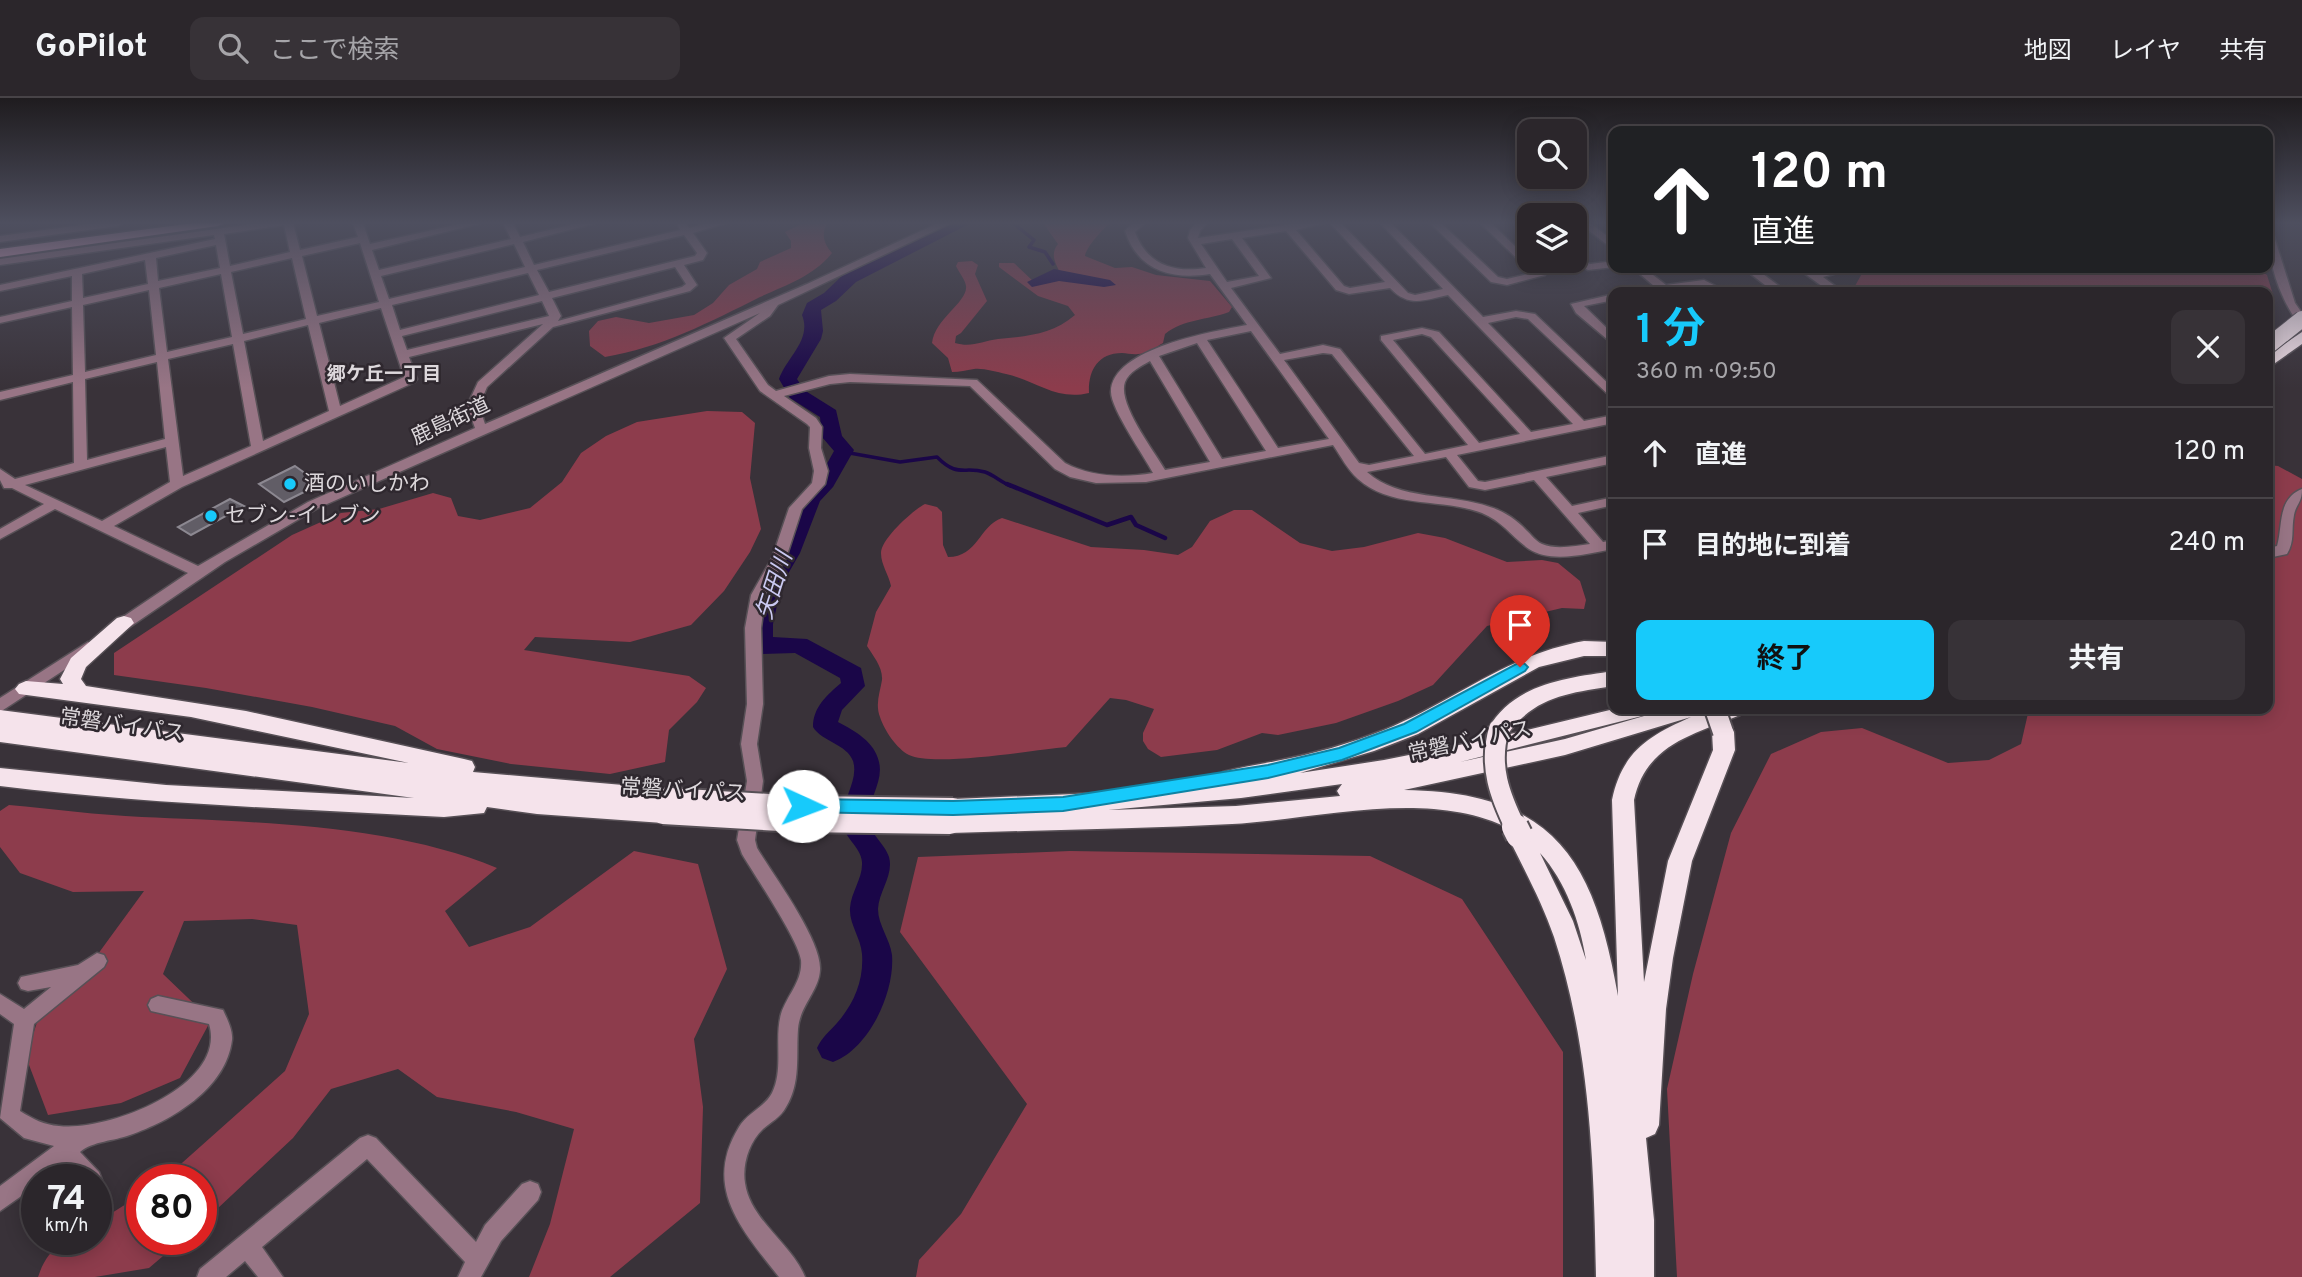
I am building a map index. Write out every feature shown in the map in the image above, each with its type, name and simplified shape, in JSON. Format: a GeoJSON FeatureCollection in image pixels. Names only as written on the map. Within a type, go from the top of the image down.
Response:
{"type":"FeatureCollection","features":[{"type":"Feature","properties":{"kind":"highway"},"geometry":{"type":"LineString","coordinates":[[2273,353],[2302,320]]}},
{"type":"Feature","properties":{"kind":"highway"},"geometry":{"type":"LineString","coordinates":[[2273,354],[2302,337]]}},
{"type":"Feature","properties":{"kind":"highway"},"geometry":{"type":"LineString","coordinates":[[78,691],[70,679],[78,663],[124,623]]}},
{"type":"Feature","properties":{"kind":"highway"},"geometry":{"type":"LineString","coordinates":[[1066,812],[1321,760],[1410,728],[1539,656],[1582,647],[1608,649]]}},
{"type":"Feature","properties":{"kind":"highway"},"geometry":{"type":"LineString","coordinates":[[1608,679],[1545,691],[1523,701],[1499,729],[1493,746],[1492,762],[1497,786],[1518,835],[1554,904],[1571,950],[1597,1052],[1610,1215],[1611,1277]]}},
{"type":"Feature","properties":{"kind":"highway"},"geometry":{"type":"LineString","coordinates":[[6,708],[78,691],[212,713],[476,770],[584,783],[644,795]]}},
{"type":"Feature","properties":{"kind":"highway","name":"常磐バイパス"},"geometry":{"type":"LineString","coordinates":[[6,708],[517,786],[644,795],[666,806]]}},
{"type":"Feature","properties":{"kind":"highway","name":"常磐バイパス"},"geometry":{"type":"LineString","coordinates":[[6,708],[537,805],[666,806],[797,822],[1288,800],[1440,775],[1645,725],[1677,714]]}},
{"type":"Feature","properties":{"kind":"highway","name":"常磐バイパス"},"geometry":{"type":"LineString","coordinates":[[1066,812],[1314,781],[1458,756],[1619,714]]}},
{"type":"Feature","properties":{"kind":"highway"},"geometry":{"type":"LineString","coordinates":[[1639,1231],[1632,1159],[1631,976],[1623,800],[1625,782],[1632,766],[1656,744],[1723,717],[1724,750],[1681,861],[1660,958],[1651,1031],[1639,1231],[1639,1277]]}},
{"type":"Feature","properties":{"kind":"highway"},"geometry":{"type":"LineString","coordinates":[[0,777],[74,787],[444,808],[537,805]]}},
{"type":"Feature","properties":{"kind":"highway"},"geometry":{"type":"LineString","coordinates":[[1066,812],[1265,812],[1408,799],[1450,800],[1488,808],[1523,824],[1543,838],[1568,869],[1578,888],[1595,938],[1604,982],[1613,1049],[1620,1146],[1610,1215]]}},
{"type":"Feature","properties":{"kind":"street"},"geometry":{"type":"LineString","coordinates":[[0,288],[48,278]]}},
{"type":"Feature","properties":{"kind":"street"},"geometry":{"type":"LineString","coordinates":[[77,278],[81,466]]}},
{"type":"Feature","properties":{"kind":"street"},"geometry":{"type":"LineString","coordinates":[[153,278],[177,484]]}},
{"type":"Feature","properties":{"kind":"street"},"geometry":{"type":"LineString","coordinates":[[0,320],[190,278]]}},
{"type":"Feature","properties":{"kind":"street"},"geometry":{"type":"LineString","coordinates":[[228,278],[258,448]]}},
{"type":"Feature","properties":{"kind":"street"},"geometry":{"type":"LineString","coordinates":[[302,278],[336,414]]}},
{"type":"Feature","properties":{"kind":"street"},"geometry":{"type":"LineString","coordinates":[[102,527],[177,484],[411,379],[377,278]]}},
{"type":"Feature","properties":{"kind":"street"},"geometry":{"type":"LineString","coordinates":[[0,396],[490,278]]}},
{"type":"Feature","properties":{"kind":"street"},"geometry":{"type":"LineString","coordinates":[[537,278],[547,296],[552,321]]}},
{"type":"Feature","properties":{"kind":"street"},"geometry":{"type":"LineString","coordinates":[[396,334],[618,278]]}},
{"type":"Feature","properties":{"kind":"street"},"geometry":{"type":"LineString","coordinates":[[403,355],[552,321],[560,324],[686,289],[692,285],[687,278]]}},
{"type":"Feature","properties":{"kind":"street","name":"鹿島街道"},"geometry":{"type":"LineString","coordinates":[[6,708],[199,572],[282,521],[324,499],[828,278]]}},
{"type":"Feature","properties":{"kind":"street"},"geometry":{"type":"LineString","coordinates":[[1219,278],[1364,480],[1383,490],[1468,504],[1500,516],[1536,547],[1573,552],[1607,545]]}},
{"type":"Feature","properties":{"kind":"street"},"geometry":{"type":"LineString","coordinates":[[1225,286],[1266,278]]}},
{"type":"Feature","properties":{"kind":"street"},"geometry":{"type":"LineString","coordinates":[[1332,278],[1340,288],[1349,291],[1392,284]]}},
{"type":"Feature","properties":{"kind":"street"},"geometry":{"type":"LineString","coordinates":[[1386,278],[1408,297],[1451,291]]}},
{"type":"Feature","properties":{"kind":"street"},"geometry":{"type":"LineString","coordinates":[[1438,278],[1581,425]]}},
{"type":"Feature","properties":{"kind":"street"},"geometry":{"type":"LineString","coordinates":[[1493,278],[1507,282],[1526,278]]}},
{"type":"Feature","properties":{"kind":"street"},"geometry":{"type":"LineString","coordinates":[[2282,278],[2289,303],[2302,320]]}},
{"type":"Feature","properties":{"kind":"street"},"geometry":{"type":"LineString","coordinates":[[1683,287],[1704,282],[1712,287]]}},
{"type":"Feature","properties":{"kind":"street"},"geometry":{"type":"LineString","coordinates":[[1608,298],[1577,304],[1580,311],[1608,337]]}},
{"type":"Feature","properties":{"kind":"street"},"geometry":{"type":"LineString","coordinates":[[774,303],[766,314],[730,338],[764,388],[812,421],[816,427],[816,448],[821,471],[818,484],[796,508],[779,558],[758,595],[753,628],[755,700],[749,744],[755,781],[746,841],[748,849],[808,948],[813,965],[809,983],[790,1017],[782,1095],[775,1106],[750,1129],[741,1146],[734,1175],[735,1188],[765,1242],[794,1277]]}},
{"type":"Feature","properties":{"kind":"street"},"geometry":{"type":"LineString","coordinates":[[1480,321],[1516,314],[1531,316],[1608,390]]}},
{"type":"Feature","properties":{"kind":"street"},"geometry":{"type":"LineString","coordinates":[[481,428],[472,412],[474,397],[482,386],[552,321]]}},
{"type":"Feature","properties":{"kind":"street"},"geometry":{"type":"LineString","coordinates":[[1161,475],[1117,391],[1120,378],[1125,372],[1153,356],[1199,337],[1255,327]]}},
{"type":"Feature","properties":{"kind":"street"},"geometry":{"type":"LineString","coordinates":[[1476,447],[1385,338],[1422,331],[1435,334],[1528,436]]}},
{"type":"Feature","properties":{"kind":"street"},"geometry":{"type":"LineString","coordinates":[[1199,337],[1274,453]]}},
{"type":"Feature","properties":{"kind":"street"},"geometry":{"type":"LineString","coordinates":[[1277,358],[1323,349],[1336,351],[1422,458]]}},
{"type":"Feature","properties":{"kind":"street"},"geometry":{"type":"LineString","coordinates":[[1153,356],[1218,464]]}},
{"type":"Feature","properties":{"kind":"street"},"geometry":{"type":"LineString","coordinates":[[774,395],[841,378],[963,381],[978,386],[1049,456],[1068,471],[1108,480],[1161,475],[1336,441]]}},
{"type":"Feature","properties":{"kind":"street"},"geometry":{"type":"LineString","coordinates":[[1350,463],[1358,468],[1368,469],[1581,425],[1608,422]]}},
{"type":"Feature","properties":{"kind":"street"},"geometry":{"type":"LineString","coordinates":[[6,486],[172,441]]}},
{"type":"Feature","properties":{"kind":"street"},"geometry":{"type":"LineString","coordinates":[[1449,453],[1474,484],[1479,485],[1608,459]]}},
{"type":"Feature","properties":{"kind":"street"},"geometry":{"type":"LineString","coordinates":[[0,473],[6,486],[54,504],[199,572]]}},
{"type":"Feature","properties":{"kind":"street"},"geometry":{"type":"LineString","coordinates":[[1537,475],[1569,511],[1607,545]]}},
{"type":"Feature","properties":{"kind":"street"},"geometry":{"type":"LineString","coordinates":[[2273,552],[2282,551],[2287,544],[2285,527],[2289,509],[2302,493]]}},
{"type":"Feature","properties":{"kind":"street"},"geometry":{"type":"LineString","coordinates":[[1569,511],[1608,502]]}},
{"type":"Feature","properties":{"kind":"street"},"geometry":{"type":"LineString","coordinates":[[0,535],[54,504]]}},
{"type":"Feature","properties":{"kind":"street"},"geometry":{"type":"LineString","coordinates":[[28,983],[90,967],[25,1020],[9,1115],[30,1132],[44,1136],[83,1136],[116,1129],[154,1114],[174,1104],[208,1071],[222,1042],[216,1016],[158,1005]]}},
{"type":"Feature","properties":{"kind":"street"},"geometry":{"type":"LineString","coordinates":[[0,1003],[25,1020]]}},
{"type":"Feature","properties":{"kind":"street"},"geometry":{"type":"LineString","coordinates":[[0,1083],[18,1071]]}},
{"type":"Feature","properties":{"kind":"street"},"geometry":{"type":"LineString","coordinates":[[0,1200],[83,1136]]}},
{"type":"Feature","properties":{"kind":"street"},"geometry":{"type":"LineString","coordinates":[[208,1277],[368,1145],[474,1269],[493,1233],[530,1192]]}},
{"type":"Feature","properties":{"kind":"street"},"geometry":{"type":"LineString","coordinates":[[64,1150],[77,1164]]}},
{"type":"Feature","properties":{"kind":"street"},"geometry":{"type":"LineString","coordinates":[[247,1245],[272,1277]]}},
{"type":"Feature","properties":{"kind":"shaded area"},"geometry":{"type":"Polygon","coordinates":[[[741,278],[800,278],[665,341],[605,357],[590,346],[589,331],[598,321],[616,317],[649,323],[694,315],[713,303],[729,285],[741,278]]]}},
{"type":"Feature","properties":{"kind":"shaded area"},"geometry":{"type":"Polygon","coordinates":[[[962,278],[977,278],[987,301],[956,336],[955,343],[961,344],[1048,331],[1075,315],[1068,306],[1038,296],[1014,278],[1030,278],[1034,282],[1045,278],[1183,278],[1210,281],[1232,307],[1229,312],[1172,329],[1165,334],[1163,343],[1148,352],[1106,356],[1092,371],[1089,393],[1077,395],[1056,392],[1017,377],[986,370],[952,372],[948,358],[932,343],[939,326],[965,292],[962,278]]]}},
{"type":"Feature","properties":{"kind":"shaded area"},"geometry":{"type":"Polygon","coordinates":[[[1035,278],[1100,278],[1110,280],[1116,285],[1104,287],[1059,281],[1032,287],[1027,282],[1035,278]]]}},
{"type":"Feature","properties":{"kind":"shaded area"},"geometry":{"type":"Polygon","coordinates":[[[1859,278],[2268,278],[2271,287],[1856,287],[1859,278]]]}},
{"type":"Feature","properties":{"kind":"shaded area"},"geometry":{"type":"Polygon","coordinates":[[[707,411],[742,412],[755,423],[750,478],[761,529],[750,552],[724,591],[691,625],[630,642],[535,637],[524,650],[689,676],[706,688],[697,702],[669,730],[665,762],[610,774],[511,764],[437,749],[395,726],[312,707],[114,675],[114,653],[292,535],[341,513],[379,509],[433,493],[451,498],[458,516],[480,520],[530,508],[562,482],[581,453],[606,436],[637,422],[707,411]]]}},
{"type":"Feature","properties":{"kind":"shaded area"},"geometry":{"type":"Polygon","coordinates":[[[2273,466],[2302,479],[2302,1277],[1677,1277],[1667,1089],[1693,974],[1731,833],[1771,754],[1821,732],[1862,728],[1948,763],[1989,760],[2021,744],[2028,714],[2273,714],[2273,466]]]}},
{"type":"Feature","properties":{"kind":"shaded area"},"geometry":{"type":"Polygon","coordinates":[[[925,504],[937,507],[942,512],[943,545],[948,557],[966,552],[988,527],[1002,518],[1091,547],[1178,555],[1192,547],[1210,521],[1234,510],[1252,510],[1300,543],[1332,551],[1364,547],[1418,533],[1445,538],[1507,562],[1542,560],[1558,563],[1580,581],[1586,600],[1584,609],[1562,608],[1487,626],[1433,685],[1398,701],[1336,723],[1278,735],[1262,733],[1217,750],[1161,757],[1148,749],[1143,741],[1143,733],[1154,709],[1110,698],[1066,747],[961,759],[922,758],[904,752],[885,728],[878,707],[881,671],[867,646],[876,612],[891,586],[882,562],[882,547],[898,526],[925,504]]]}},
{"type":"Feature","properties":{"kind":"shaded area"},"geometry":{"type":"Polygon","coordinates":[[[9,805],[125,816],[322,828],[413,842],[456,853],[497,868],[445,911],[469,947],[530,927],[634,851],[698,864],[727,969],[694,1039],[703,1107],[700,1203],[610,1277],[529,1277],[550,1224],[574,1129],[516,1112],[437,1097],[398,1069],[331,1089],[293,1138],[217,1209],[217,1164],[181,1164],[285,1071],[309,1014],[297,925],[252,919],[184,921],[163,974],[211,1020],[180,1078],[121,1103],[48,1115],[26,1057],[45,997],[87,969],[144,891],[73,892],[20,873],[0,847],[0,811],[9,805]]]}},
{"type":"Feature","properties":{"kind":"shaded area"},"geometry":{"type":"Polygon","coordinates":[[[1070,851],[1370,856],[1462,899],[1563,1052],[1563,1277],[916,1277],[919,1260],[961,1214],[1027,1104],[900,932],[918,857],[1070,851]]]}},
{"type":"Feature","properties":{"kind":"shaded area"},"geometry":{"type":"Polygon","coordinates":[[[126,1204],[126,1255],[164,1255],[149,1268],[95,1277],[38,1277],[50,1255],[112,1255],[112,1213],[126,1204]]]}},
{"type":"Feature","properties":{"kind":"building","name":"酒のいしかわ"},"geometry":{"type":"Polygon","coordinates":[[[295,466],[320,484],[284,502],[259,484],[295,466]]]}},
{"type":"Feature","properties":{"kind":"building","name":"セブン-イレブン"},"geometry":{"type":"Polygon","coordinates":[[[230,499],[244,506],[191,535],[178,527],[230,499]]]}},
{"type":"Feature","properties":{"kind":"waterway","name":"矢田川"},"geometry":{"type":"LineString","coordinates":[[833,1048],[851,1029],[866,1006],[877,967],[876,948],[865,920],[864,908],[876,870],[875,856],[858,829],[855,819],[866,778],[866,763],[861,751],[826,727],[830,709],[853,686],[852,674],[799,645],[762,646],[761,624],[770,586],[789,553],[810,498],[826,483],[844,450],[832,437],[829,414],[797,394],[788,379],[812,339],[813,307],[830,297],[850,278]]}},
{"type":"Feature","properties":{"kind":"waterway"},"geometry":{"type":"LineString","coordinates":[[844,452],[900,462],[937,457],[950,467],[985,472],[1008,484]]}},
{"type":"Feature","properties":{"kind":"waterway"},"geometry":{"type":"LineString","coordinates":[[1008,484],[1107,525],[1131,517],[1136,525],[1165,538]]}},
{"type":"Feature","properties":{"kind":"place","name":"酒のいしかわ"},"geometry":{"type":"Point","coordinates":[290,484]}},
{"type":"Feature","properties":{"kind":"place","name":"セブン-イレブン"},"geometry":{"type":"Point","coordinates":[211,516]}},
{"type":"Feature","properties":{"kind":"district","name":"郷ケ丘一丁目"},"geometry":{"type":"Point","coordinates":[384,375]}},
{"type":"Feature","properties":{"kind":"route"},"geometry":{"type":"LineString","coordinates":[[803,806],[953,808],[1063,804],[1268,772],[1363,747],[1410,728],[1449,709],[1520,667]]}}]}
